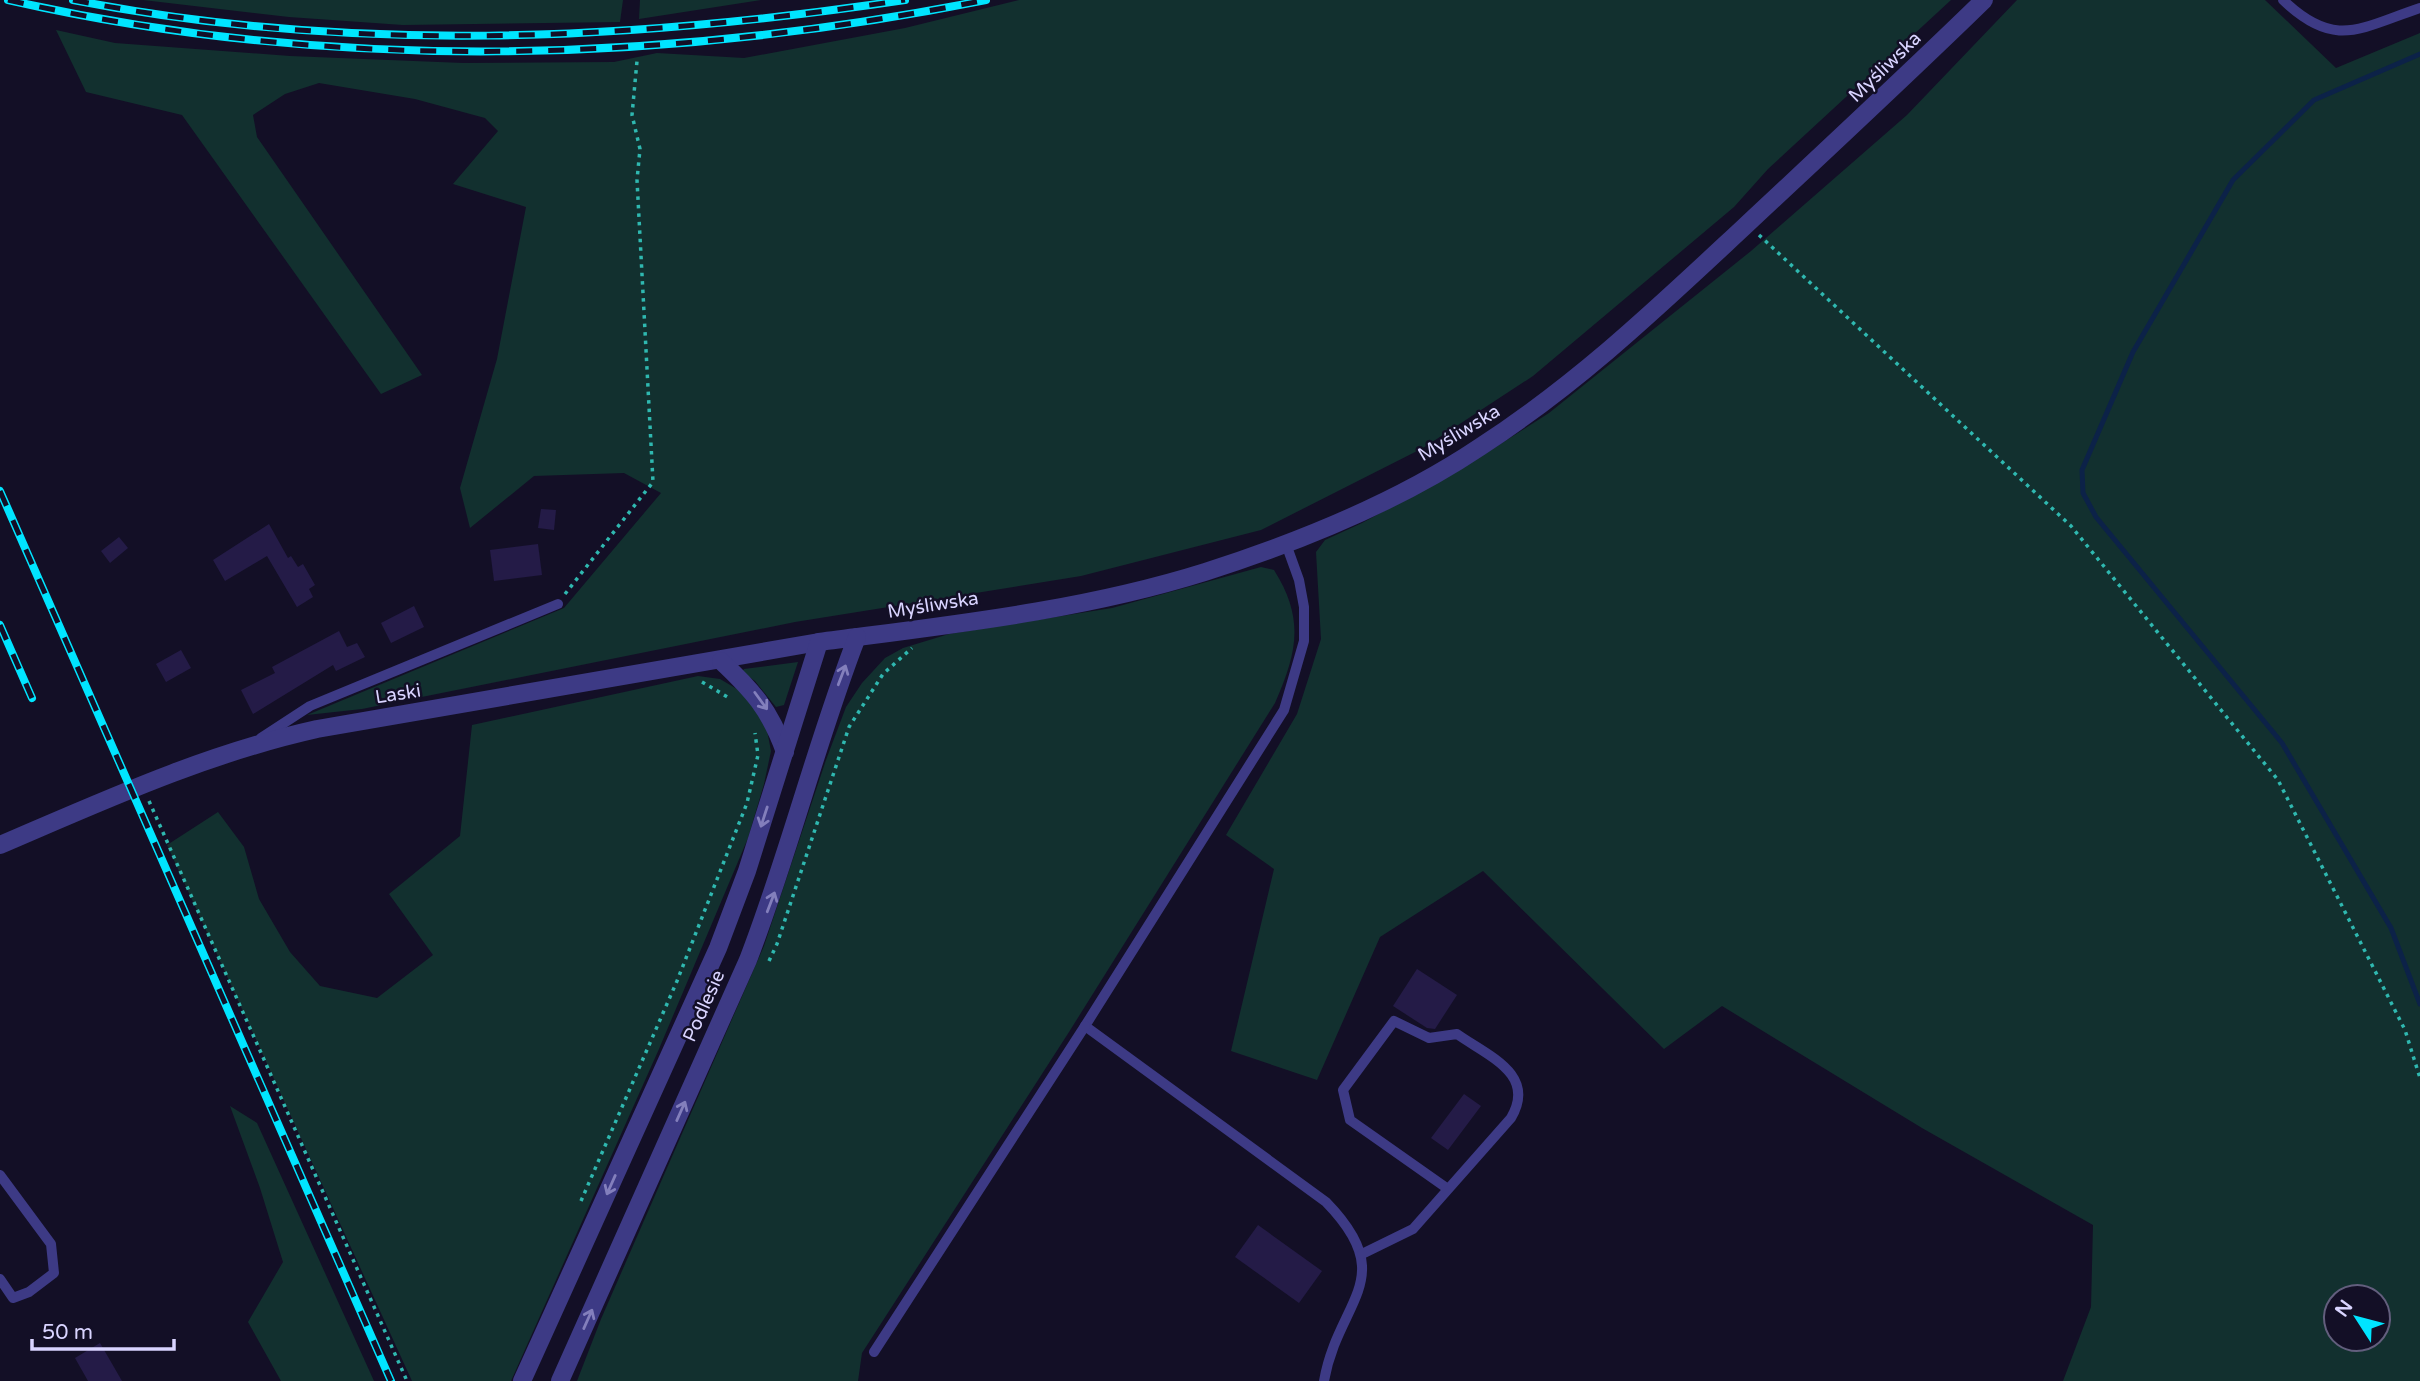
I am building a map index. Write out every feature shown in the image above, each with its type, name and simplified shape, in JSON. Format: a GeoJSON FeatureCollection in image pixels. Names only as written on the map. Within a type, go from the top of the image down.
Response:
{"type":"FeatureCollection","features":[{"type":"Feature","properties":{"kind":"street","name":"Myśliwska"},"geometry":{"type":"LineString","coordinates":[[819,642],[1115,595],[1203,573],[1286,544],[1385,500],[1477,450],[1591,369],[1984,0]]}},
{"type":"Feature","properties":{"kind":"street","name":"Podlesie"},"geometry":{"type":"LineString","coordinates":[[560,1381],[748,960],[776,889],[828,712],[857,637]]}},
{"type":"Feature","properties":{"kind":"street","name":"Podlesie"},"geometry":{"type":"LineString","coordinates":[[522,1381],[718,948],[747,870],[819,642]]}},
{"type":"Feature","properties":{"kind":"street","name":"Laski"},"geometry":{"type":"LineString","coordinates":[[0,845],[189,765],[253,743],[317,729],[819,642]]}},
{"type":"Feature","properties":{"kind":"street"},"geometry":{"type":"LineString","coordinates":[[721,661],[754,692],[769,712],[785,752]]}},
{"type":"Feature","properties":{"kind":"street"},"geometry":{"type":"LineString","coordinates":[[799,705],[812,698],[828,712]]}},
{"type":"Feature","properties":{"kind":"lane"},"geometry":{"type":"LineString","coordinates":[[2283,0],[2305,21],[2323,29],[2347,33],[2420,8]]}},
{"type":"Feature","properties":{"kind":"lane"},"geometry":{"type":"LineString","coordinates":[[874,1352],[1086,1026],[1284,710],[1297,675],[1304,640],[1304,607],[1299,580],[1286,544]]}},
{"type":"Feature","properties":{"kind":"lane"},"geometry":{"type":"LineString","coordinates":[[253,743],[310,706],[558,604]]}},
{"type":"Feature","properties":{"kind":"lane"},"geometry":{"type":"LineString","coordinates":[[1362,1254],[1413,1229],[1511,1118],[1518,1107],[1521,1089],[1512,1073],[1457,1034],[1429,1038],[1394,1021],[1343,1090],[1350,1120],[1448,1189]]}},
{"type":"Feature","properties":{"kind":"lane"},"geometry":{"type":"LineString","coordinates":[[1086,1026],[1326,1202],[1346,1223],[1362,1254],[1364,1270],[1360,1289],[1329,1353],[1324,1381]]}},
{"type":"Feature","properties":{"kind":"lane"},"geometry":{"type":"LineString","coordinates":[[0,1175],[51,1244],[54,1273],[29,1292],[13,1298],[0,1279]]}},
{"type":"Feature","properties":{"kind":"path"},"geometry":{"type":"LineString","coordinates":[[558,604],[653,482],[637,180],[640,149],[632,115],[637,61]]}},
{"type":"Feature","properties":{"kind":"path"},"geometry":{"type":"LineString","coordinates":[[1748,224],[2071,526],[2278,780],[2404,1030],[2420,1078]]}},
{"type":"Feature","properties":{"kind":"path"},"geometry":{"type":"LineString","coordinates":[[674,669],[719,690],[738,706]]}},
{"type":"Feature","properties":{"kind":"path"},"geometry":{"type":"LineString","coordinates":[[579,1206],[677,981],[747,803],[758,755],[754,730]]}},
{"type":"Feature","properties":{"kind":"path"},"geometry":{"type":"LineString","coordinates":[[142,785],[407,1381]]}},
{"type":"Feature","properties":{"kind":"green space"},"geometry":{"type":"Polygon","coordinates":[[[143,0],[623,0],[620,22],[403,25],[289,17],[143,0]]]}},
{"type":"Feature","properties":{"kind":"green space"},"geometry":{"type":"Polygon","coordinates":[[[640,0],[761,0],[639,19],[640,0]]]}},
{"type":"Feature","properties":{"kind":"green space"},"geometry":{"type":"Polygon","coordinates":[[[1019,0],[1951,0],[1768,169],[1734,207],[1533,376],[1423,448],[1261,530],[1081,576],[795,622],[362,709],[307,715],[564,608],[661,493],[624,473],[534,476],[470,528],[460,488],[497,359],[526,207],[453,184],[498,131],[485,118],[415,99],[319,83],[285,94],[253,115],[257,137],[422,375],[381,394],[182,115],[86,92],[56,30],[115,43],[290,56],[463,63],[614,62],[657,53],[744,58],[905,28],[1019,0]]]}},
{"type":"Feature","properties":{"kind":"green space"},"geometry":{"type":"Polygon","coordinates":[[[2017,0],[2265,0],[2336,68],[2420,33],[2420,1381],[2063,1381],[2091,1307],[2093,1225],[1922,1128],[1722,1006],[1664,1049],[1483,871],[1380,937],[1317,1080],[1231,1051],[1274,869],[1226,835],[1297,714],[1321,639],[1316,552],[1325,540],[1461,469],[1549,413],[1751,251],[1907,115],[2017,0]]]}},
{"type":"Feature","properties":{"kind":"green space"},"geometry":{"type":"Polygon","coordinates":[[[1261,567],[1274,570],[1284,588],[1294,620],[1293,652],[1275,703],[1069,1032],[862,1353],[858,1381],[577,1381],[601,1319],[764,946],[826,760],[846,707],[862,683],[885,658],[903,648],[949,634],[1112,608],[1261,567]]]}},
{"type":"Feature","properties":{"kind":"green space"},"geometry":{"type":"Polygon","coordinates":[[[798,662],[784,705],[776,707],[755,681],[742,672],[744,669],[798,662]]]}},
{"type":"Feature","properties":{"kind":"green space"},"geometry":{"type":"Polygon","coordinates":[[[698,676],[720,679],[742,692],[766,725],[771,751],[748,838],[659,1049],[511,1381],[412,1381],[167,845],[218,812],[244,847],[259,899],[290,952],[320,986],[377,998],[433,955],[389,894],[460,836],[472,725],[698,676]]]}},
{"type":"Feature","properties":{"kind":"green space"},"geometry":{"type":"Polygon","coordinates":[[[230,1106],[257,1123],[374,1381],[281,1381],[248,1322],[283,1262],[230,1106]]]}},
{"type":"Feature","properties":{"kind":"building"},"geometry":{"type":"Polygon","coordinates":[[[541,509],[556,510],[554,530],[538,528],[541,509]]]}},
{"type":"Feature","properties":{"kind":"building"},"geometry":{"type":"Polygon","coordinates":[[[269,524],[288,558],[291,556],[298,567],[303,564],[315,585],[309,589],[313,597],[297,607],[267,556],[225,581],[213,560],[269,524]]]}},
{"type":"Feature","properties":{"kind":"building"},"geometry":{"type":"Polygon","coordinates":[[[119,537],[128,548],[110,563],[101,551],[119,537]]]}},
{"type":"Feature","properties":{"kind":"building"},"geometry":{"type":"Polygon","coordinates":[[[538,544],[542,575],[494,581],[490,550],[538,544]]]}},
{"type":"Feature","properties":{"kind":"building"},"geometry":{"type":"Polygon","coordinates":[[[414,606],[424,627],[391,643],[381,623],[414,606]]]}},
{"type":"Feature","properties":{"kind":"building"},"geometry":{"type":"Polygon","coordinates":[[[339,631],[347,647],[357,643],[365,657],[336,671],[333,665],[253,714],[241,690],[275,673],[272,667],[339,631]]]}},
{"type":"Feature","properties":{"kind":"building"},"geometry":{"type":"Polygon","coordinates":[[[181,650],[191,668],[166,682],[156,664],[181,650]]]}},
{"type":"Feature","properties":{"kind":"building"},"geometry":{"type":"Polygon","coordinates":[[[1417,969],[1457,995],[1435,1029],[1427,1028],[1393,1006],[1417,969]]]}},
{"type":"Feature","properties":{"kind":"building"},"geometry":{"type":"Polygon","coordinates":[[[1464,1094],[1481,1106],[1448,1150],[1431,1138],[1464,1094]]]}},
{"type":"Feature","properties":{"kind":"building"},"geometry":{"type":"Polygon","coordinates":[[[1258,1225],[1322,1271],[1299,1303],[1235,1257],[1258,1225]]]}},
{"type":"Feature","properties":{"kind":"building"},"geometry":{"type":"Polygon","coordinates":[[[100,1343],[122,1381],[88,1381],[75,1358],[100,1343]]]}},
{"type":"Feature","properties":{"kind":"waterway"},"geometry":{"type":"LineString","coordinates":[[2420,54],[2314,100],[2233,180],[2133,352],[2082,470],[2083,493],[2096,517],[2282,743],[2391,928],[2420,1004]]}},
{"type":"Feature","properties":{"kind":"railway"},"geometry":{"type":"LineString","coordinates":[[8,0],[129,24],[251,40],[374,49],[497,51],[620,47],[742,37],[864,21],[986,0]]}},
{"type":"Feature","properties":{"kind":"railway"},"geometry":{"type":"LineString","coordinates":[[73,0],[177,17],[281,29],[385,35],[489,36],[697,25],[905,0]]}},
{"type":"Feature","properties":{"kind":"railway"},"geometry":{"type":"LineString","coordinates":[[0,491],[391,1381]]}},
{"type":"Feature","properties":{"kind":"railway"},"geometry":{"type":"LineString","coordinates":[[0,625],[32,698]]}}]}
